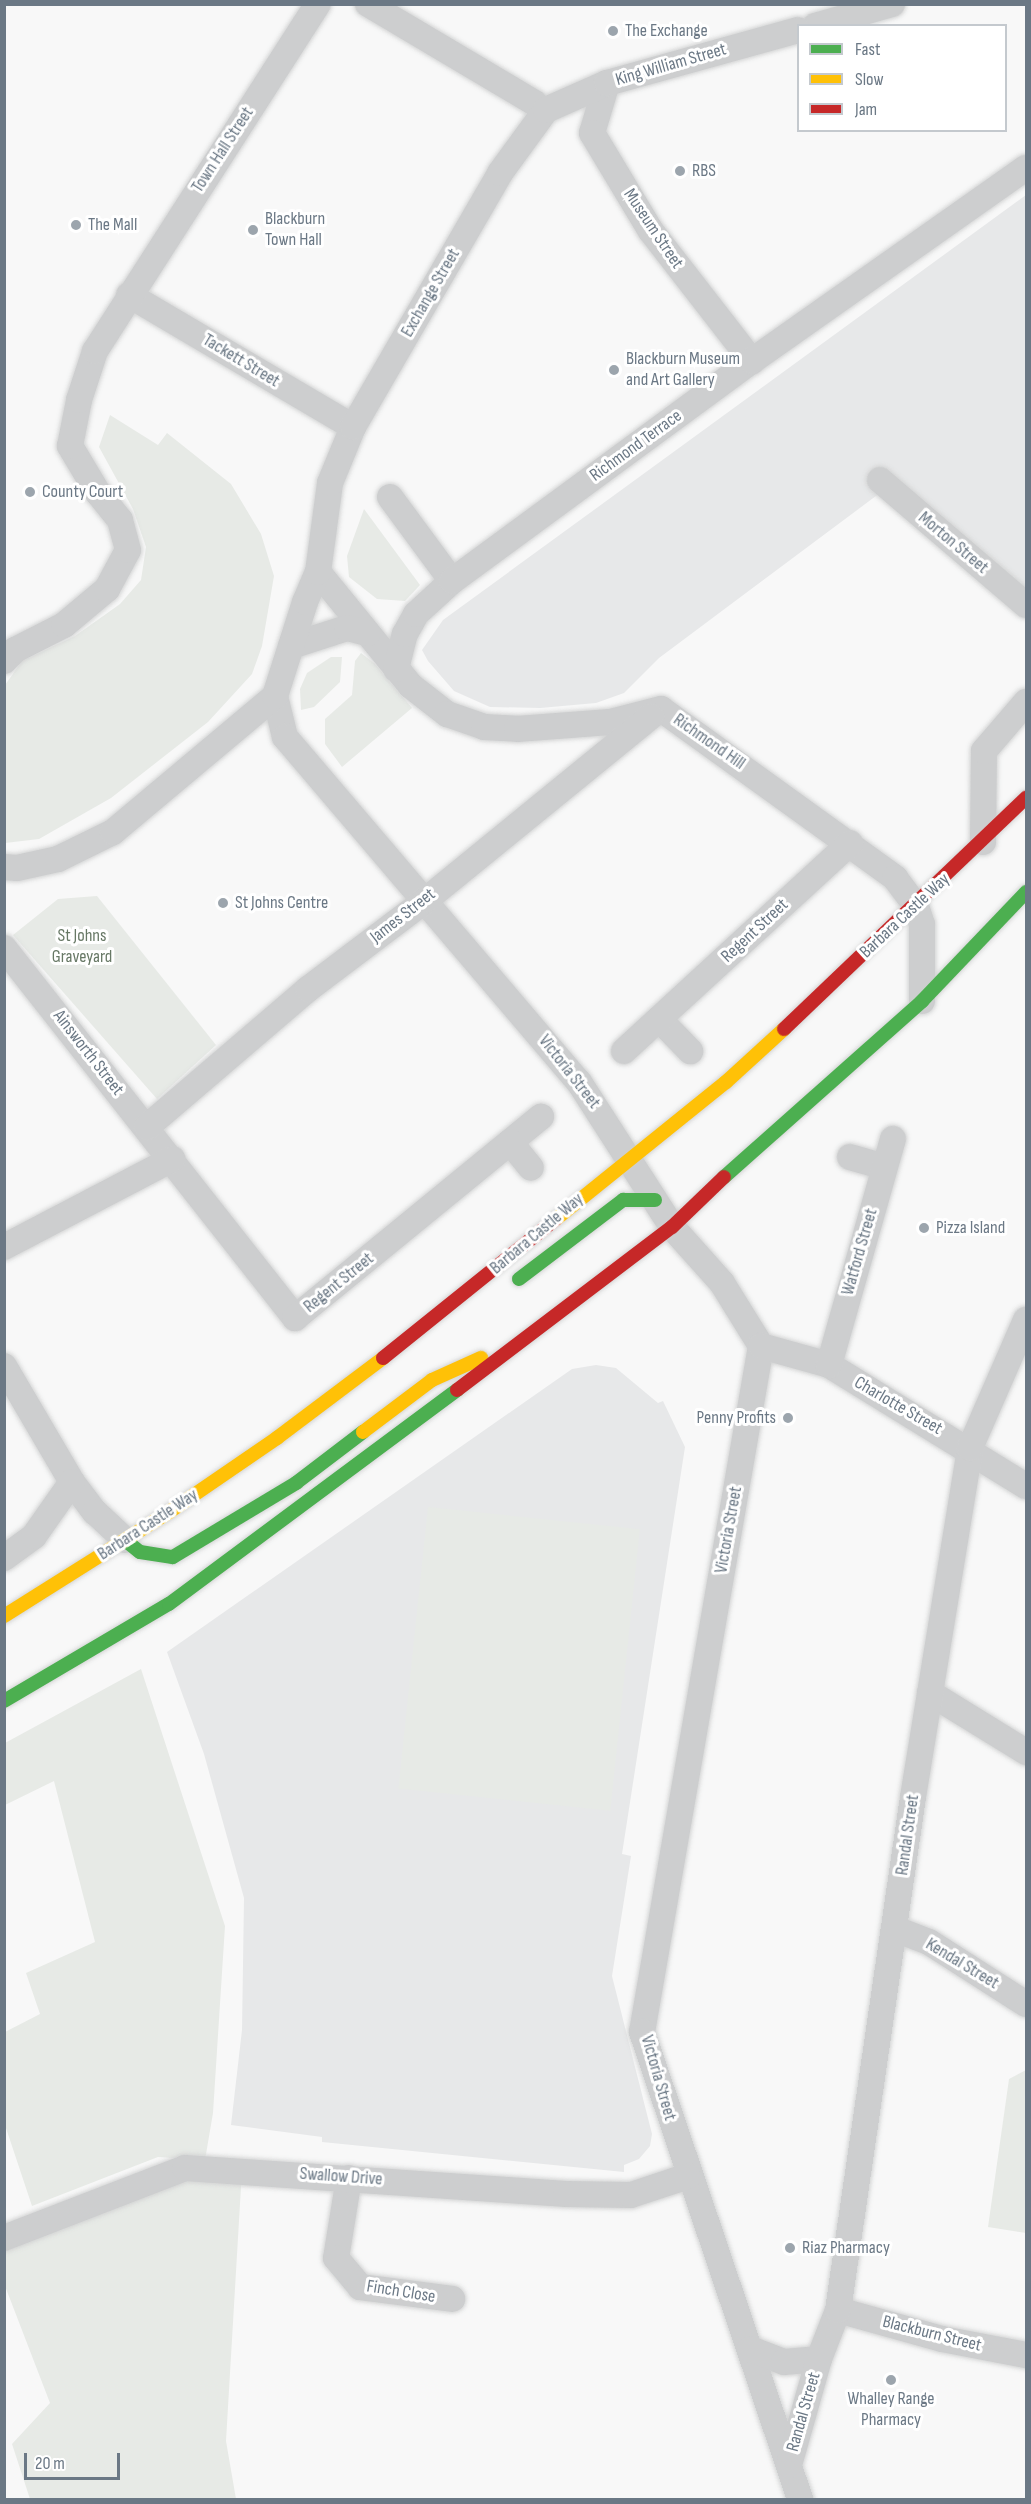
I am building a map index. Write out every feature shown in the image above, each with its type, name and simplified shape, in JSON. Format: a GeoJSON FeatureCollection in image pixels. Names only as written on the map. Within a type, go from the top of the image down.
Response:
{"type":"FeatureCollection","features":[{"type":"Feature","properties":{"kind":"highway","name":"Barbara Castle Way"},"geometry":{"type":"LineString","coordinates":[[4,1616],[125,1540],[277,1438],[408,1339],[726,1082],[916,906],[1026,798]]}},
{"type":"Feature","properties":{"kind":"highway"},"geometry":{"type":"LineString","coordinates":[[4,1701],[169,1604],[399,1437],[672,1227],[743,1159],[922,1001],[1026,892]]}},
{"type":"Feature","properties":{"kind":"highway"},"geometry":{"type":"LineString","coordinates":[[510,1286],[623,1200],[655,1200]]}},
{"type":"Feature","properties":{"kind":"highway"},"geometry":{"type":"LineString","coordinates":[[408,1339],[451,1322]]}},
{"type":"Feature","properties":{"kind":"highway"},"geometry":{"type":"LineString","coordinates":[[125,1540],[140,1552],[161,1557],[173,1557],[196,1546],[296,1483],[432,1380],[534,1333]]}},
{"type":"Feature","properties":{"kind":"street","name":"Town Hall Street"},"geometry":{"type":"LineString","coordinates":[[4,661],[15,650],[64,625],[107,589],[128,550],[120,520],[98,493],[70,446],[79,400],[95,351],[318,4]]}},
{"type":"Feature","properties":{"kind":"street"},"geometry":{"type":"LineString","coordinates":[[368,4],[541,107]]}},
{"type":"Feature","properties":{"kind":"street"},"geometry":{"type":"LineString","coordinates":[[822,24],[892,4]]}},
{"type":"Feature","properties":{"kind":"street","name":"King William Street"},"geometry":{"type":"LineString","coordinates":[[541,107],[607,83],[797,30]]}},
{"type":"Feature","properties":{"kind":"street","name":"Museum Street"},"geometry":{"type":"LineString","coordinates":[[607,83],[592,133],[651,231],[752,361]]}},
{"type":"Feature","properties":{"kind":"street","name":"Exchange Street"},"geometry":{"type":"LineString","coordinates":[[275,696],[318,572],[330,483],[353,428],[500,173],[541,107]]}},
{"type":"Feature","properties":{"kind":"street","name":"Richmond Terrace"},"geometry":{"type":"LineString","coordinates":[[396,669],[405,634],[416,614],[452,581],[752,361],[1026,168]]}},
{"type":"Feature","properties":{"kind":"street","name":"Tackett Street"},"geometry":{"type":"LineString","coordinates":[[129,295],[353,428]]}},
{"type":"Feature","properties":{"kind":"street","name":"Morton Street"},"geometry":{"type":"LineString","coordinates":[[880,480],[1026,605]]}},
{"type":"Feature","properties":{"kind":"street"},"geometry":{"type":"LineString","coordinates":[[390,497],[452,581]]}},
{"type":"Feature","properties":{"kind":"street","name":"Richmond Hill"},"geometry":{"type":"LineString","coordinates":[[318,572],[396,669],[428,702],[447,714],[484,727],[567,727],[662,708],[895,878],[916,906],[922,924],[922,1001]]}},
{"type":"Feature","properties":{"kind":"street"},"geometry":{"type":"LineString","coordinates":[[291,646],[347,628],[367,633]]}},
{"type":"Feature","properties":{"kind":"street"},"geometry":{"type":"LineString","coordinates":[[4,867],[17,868],[58,860],[113,832],[275,696]]}},
{"type":"Feature","properties":{"kind":"street","name":"Victoria Street"},"geometry":{"type":"LineString","coordinates":[[275,696],[285,737],[427,899],[579,1082],[631,1158],[672,1227],[722,1283],[761,1346],[642,2032],[688,2176],[750,2349],[800,2499]]}},
{"type":"Feature","properties":{"kind":"street"},"geometry":{"type":"LineString","coordinates":[[983,842],[984,751],[1026,702]]}},
{"type":"Feature","properties":{"kind":"street","name":"James Street"},"geometry":{"type":"LineString","coordinates":[[147,1127],[308,989],[427,899],[662,708]]}},
{"type":"Feature","properties":{"kind":"street","name":"Regent Street"},"geometry":{"type":"LineString","coordinates":[[624,1051],[850,843]]}},
{"type":"Feature","properties":{"kind":"street","name":"Ainsworth Street"},"geometry":{"type":"LineString","coordinates":[[4,948],[172,1159]]}},
{"type":"Feature","properties":{"kind":"street"},"geometry":{"type":"LineString","coordinates":[[659,1019],[690,1051]]}},
{"type":"Feature","properties":{"kind":"street","name":"Regent Street"},"geometry":{"type":"LineString","coordinates":[[172,1159],[296,1318],[541,1118]]}},
{"type":"Feature","properties":{"kind":"street","name":"Watford Street"},"geometry":{"type":"LineString","coordinates":[[829,1365],[893,1139]]}},
{"type":"Feature","properties":{"kind":"street"},"geometry":{"type":"LineString","coordinates":[[510,1142],[531,1168]]}},
{"type":"Feature","properties":{"kind":"street"},"geometry":{"type":"LineString","coordinates":[[850,1157],[884,1167]]}},
{"type":"Feature","properties":{"kind":"street"},"geometry":{"type":"LineString","coordinates":[[4,1247],[172,1159]]}},
{"type":"Feature","properties":{"kind":"street","name":"Randal Street"},"geometry":{"type":"LineString","coordinates":[[789,2465],[819,2359],[838,2310],[930,1693],[970,1448],[1026,1320]]}},
{"type":"Feature","properties":{"kind":"street","name":"Charlotte Street"},"geometry":{"type":"LineString","coordinates":[[761,1346],[829,1365],[970,1448],[1026,1486]]}},
{"type":"Feature","properties":{"kind":"street"},"geometry":{"type":"LineString","coordinates":[[4,1366],[72,1482],[94,1512],[125,1540]]}},
{"type":"Feature","properties":{"kind":"street"},"geometry":{"type":"LineString","coordinates":[[4,1558],[34,1536],[72,1482]]}},
{"type":"Feature","properties":{"kind":"street"},"geometry":{"type":"LineString","coordinates":[[930,1693],[1026,1752]]}},
{"type":"Feature","properties":{"kind":"street","name":"Kendal Street"},"geometry":{"type":"LineString","coordinates":[[895,1929],[929,1942],[1026,2004]]}},
{"type":"Feature","properties":{"kind":"street","name":"Swallow Drive"},"geometry":{"type":"LineString","coordinates":[[4,2238],[185,2168],[566,2194],[631,2195],[688,2176]]}},
{"type":"Feature","properties":{"kind":"street","name":"Finch Close"},"geometry":{"type":"LineString","coordinates":[[349,2178],[336,2258],[360,2287],[452,2299]]}},
{"type":"Feature","properties":{"kind":"street","name":"Blackburn Street"},"geometry":{"type":"LineString","coordinates":[[838,2310],[942,2339],[1026,2355]]}},
{"type":"Feature","properties":{"kind":"street","name":"Randal Street"},"geometry":{"type":"LineString","coordinates":[[750,2349],[784,2362],[819,2359]]}},
{"type":"Feature","properties":{"kind":"shaded area"},"geometry":{"type":"Polygon","coordinates":[[[1026,195],[1026,589],[896,481],[659,658],[624,693],[596,703],[540,708],[490,707],[454,691],[428,661],[422,650],[443,620],[1026,195]]]}},
{"type":"Feature","properties":{"kind":"shaded area"},"geometry":{"type":"Polygon","coordinates":[[[596,1365],[616,1368],[658,1403],[663,1401],[685,1447],[622,1854],[631,1856],[612,1976],[652,2134],[650,2146],[639,2159],[624,2165],[624,2172],[322,2142],[322,2137],[231,2125],[242,2030],[244,1898],[204,1754],[167,1652],[572,1369],[596,1365]]]}},
{"type":"Feature","properties":{"kind":"green space"},"geometry":{"type":"Polygon","coordinates":[[[110,415],[158,445],[167,433],[231,484],[261,534],[274,576],[262,646],[252,674],[208,722],[111,798],[39,839],[5,843],[5,685],[22,661],[75,636],[120,604],[141,580],[146,547],[133,509],[99,447],[110,415]]]}},
{"type":"Feature","properties":{"kind":"green space"},"geometry":{"type":"Polygon","coordinates":[[[364,509],[420,585],[405,601],[377,599],[349,577],[347,556],[364,509]]]}},
{"type":"Feature","properties":{"kind":"green space"},"geometry":{"type":"Polygon","coordinates":[[[361,653],[375,664],[412,708],[342,767],[325,744],[325,719],[352,695],[355,661],[361,653]]]}},
{"type":"Feature","properties":{"kind":"green space"},"geometry":{"type":"Polygon","coordinates":[[[331,657],[342,657],[340,682],[314,707],[301,710],[300,689],[307,673],[331,657]]]}},
{"type":"Feature","properties":{"kind":"green space","name":"St Johns Graveyard"},"geometry":{"type":"Polygon","coordinates":[[[97,896],[216,1045],[157,1099],[13,935],[58,899],[97,896]]]}},
{"type":"Feature","properties":{"kind":"green space"},"geometry":{"type":"Polygon","coordinates":[[[428,1507],[640,1529],[610,1811],[398,1788],[428,1507]]]}},
{"type":"Feature","properties":{"kind":"green space"},"geometry":{"type":"Polygon","coordinates":[[[141,1669],[225,1926],[213,2113],[205,2160],[158,2157],[32,2206],[5,2125],[5,2032],[40,2014],[26,1973],[95,1942],[54,1781],[5,1805],[5,1743],[141,1669]]]}},
{"type":"Feature","properties":{"kind":"green space"},"geometry":{"type":"Polygon","coordinates":[[[1026,2070],[1026,2233],[988,2227],[1009,2079],[1026,2070]]]}},
{"type":"Feature","properties":{"kind":"green space"},"geometry":{"type":"Polygon","coordinates":[[[185,2168],[242,2170],[226,2441],[236,2499],[30,2499],[12,2444],[50,2403],[5,2286],[5,2238],[185,2168]]]}},
{"type":"Feature","properties":{"kind":"traffic: fast"},"geometry":{"type":"LineString","coordinates":[[724,1177],[922,1001],[1026,892]]}},
{"type":"Feature","properties":{"kind":"traffic: fast"},"geometry":{"type":"LineString","coordinates":[[519,1279],[623,1200],[655,1200]]}},
{"type":"Feature","properties":{"kind":"traffic: fast"},"geometry":{"type":"LineString","coordinates":[[4,1701],[169,1604],[457,1390]]}},
{"type":"Feature","properties":{"kind":"traffic: fast"},"geometry":{"type":"LineString","coordinates":[[125,1540],[140,1552],[173,1557],[296,1483],[363,1432]]}},
{"type":"Feature","properties":{"kind":"traffic: slow"},"geometry":{"type":"LineString","coordinates":[[556,1219],[726,1082],[784,1029]]}},
{"type":"Feature","properties":{"kind":"traffic: slow"},"geometry":{"type":"LineString","coordinates":[[4,1616],[169,1512],[277,1438],[383,1358]]}},
{"type":"Feature","properties":{"kind":"traffic: slow"},"geometry":{"type":"LineString","coordinates":[[363,1432],[432,1380],[481,1358]]}},
{"type":"Feature","properties":{"kind":"traffic: jam"},"geometry":{"type":"LineString","coordinates":[[784,1029],[1026,798]]}},
{"type":"Feature","properties":{"kind":"traffic: jam"},"geometry":{"type":"LineString","coordinates":[[457,1390],[672,1227],[724,1177]]}},
{"type":"Feature","properties":{"kind":"traffic: jam"},"geometry":{"type":"LineString","coordinates":[[383,1358],[556,1219]]}},
{"type":"Feature","properties":{"kind":"place","name":"The Exchange"},"geometry":{"type":"Point","coordinates":[613,31]}},
{"type":"Feature","properties":{"kind":"place","name":"RBS"},"geometry":{"type":"Point","coordinates":[680,171]}},
{"type":"Feature","properties":{"kind":"place","name":"The Mall"},"geometry":{"type":"Point","coordinates":[76,225]}},
{"type":"Feature","properties":{"kind":"place","name":"Blackburn Town Hall"},"geometry":{"type":"Point","coordinates":[253,230]}},
{"type":"Feature","properties":{"kind":"place","name":"Blackburn Museum and Art Gallery"},"geometry":{"type":"Point","coordinates":[614,370]}},
{"type":"Feature","properties":{"kind":"place","name":"County Court"},"geometry":{"type":"Point","coordinates":[30,492]}},
{"type":"Feature","properties":{"kind":"place","name":"St Johns Centre"},"geometry":{"type":"Point","coordinates":[223,903]}},
{"type":"Feature","properties":{"kind":"place","name":"Pizza Island"},"geometry":{"type":"Point","coordinates":[924,1228]}},
{"type":"Feature","properties":{"kind":"place","name":"Penny Profits"},"geometry":{"type":"Point","coordinates":[788,1418]}},
{"type":"Feature","properties":{"kind":"place","name":"Riaz Pharmacy"},"geometry":{"type":"Point","coordinates":[790,2248]}},
{"type":"Feature","properties":{"kind":"place","name":"Whalley Range Pharmacy"},"geometry":{"type":"Point","coordinates":[891,2380]}}]}
